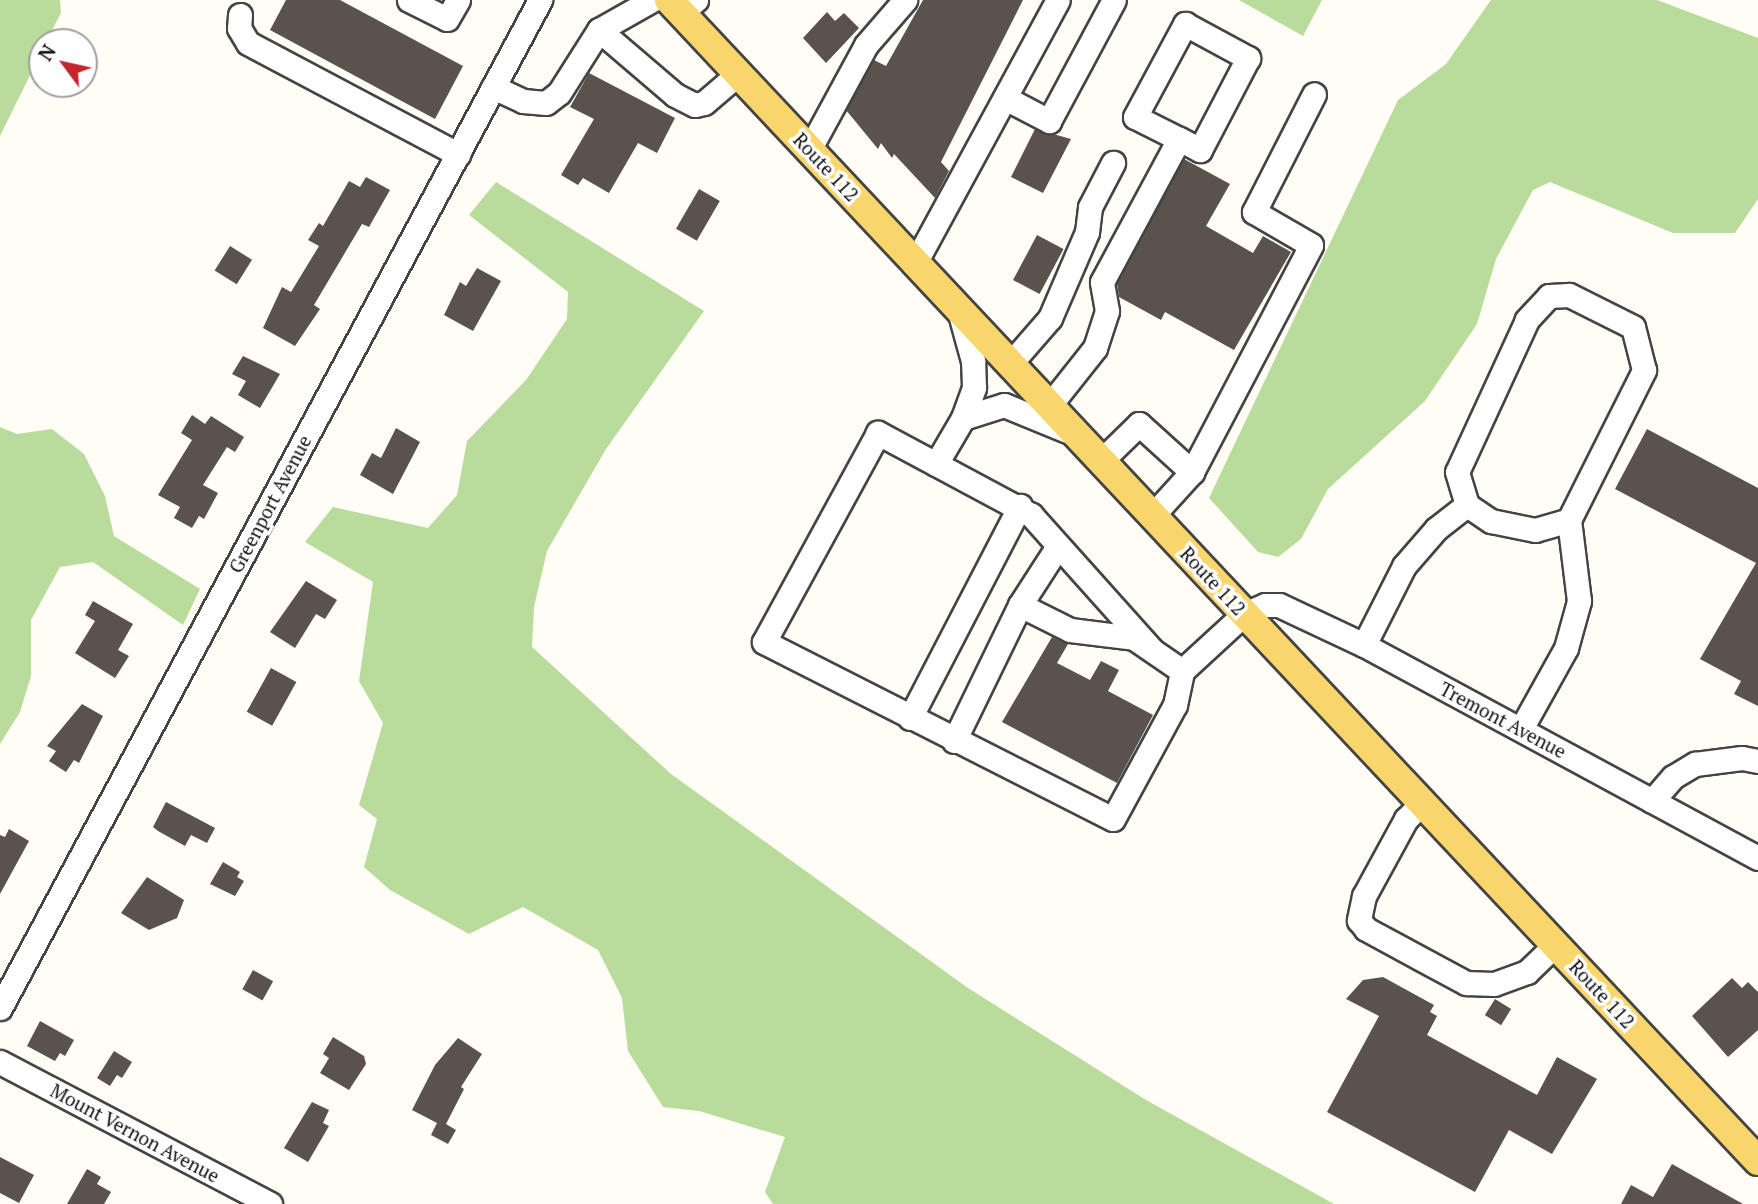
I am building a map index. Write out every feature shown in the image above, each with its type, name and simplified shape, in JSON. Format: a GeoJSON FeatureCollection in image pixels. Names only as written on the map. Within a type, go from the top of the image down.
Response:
{"type":"FeatureCollection","features":[{"type":"Feature","properties":{"kind":"main road","name":"Route 112"},"geometry":{"type":"LineString","coordinates":[[682,4],[738,74],[1758,1161]]}},
{"type":"Feature","properties":{"kind":"street"},"geometry":{"type":"LineString","coordinates":[[409,0],[447,19],[458,0]]}},
{"type":"Feature","properties":{"kind":"street","name":"Greenport Avenue"},"geometry":{"type":"LineString","coordinates":[[0,1008],[539,0]]}},
{"type":"Feature","properties":{"kind":"street"},"geometry":{"type":"LineString","coordinates":[[493,87],[523,101],[546,103],[559,93],[599,30],[652,0]]}},
{"type":"Feature","properties":{"kind":"street"},"geometry":{"type":"LineString","coordinates":[[809,150],[866,45],[905,0]]}},
{"type":"Feature","properties":{"kind":"street"},"geometry":{"type":"LineString","coordinates":[[915,263],[1058,0]]}},
{"type":"Feature","properties":{"kind":"street"},"geometry":{"type":"LineString","coordinates":[[1005,98],[1049,121],[1114,0]]}},
{"type":"Feature","properties":{"kind":"street"},"geometry":{"type":"LineString","coordinates":[[240,15],[239,28],[248,43],[458,154]]}},
{"type":"Feature","properties":{"kind":"street"},"geometry":{"type":"LineString","coordinates":[[1185,24],[1248,58],[1200,150],[1179,139],[1135,117],[1185,24]]}},
{"type":"Feature","properties":{"kind":"street"},"geometry":{"type":"LineString","coordinates":[[599,30],[675,95],[695,105],[704,103],[738,74]]}},
{"type":"Feature","properties":{"kind":"street"},"geometry":{"type":"LineString","coordinates":[[1152,516],[1192,472],[1311,245],[1254,212],[1314,94]]}},
{"type":"Feature","properties":{"kind":"street"},"geometry":{"type":"LineString","coordinates":[[1049,406],[1095,348],[1107,312],[1102,282],[1179,139]]}},
{"type":"Feature","properties":{"kind":"street"},"geometry":{"type":"LineString","coordinates":[[1010,364],[1050,318],[1087,232],[1090,207],[1113,163]]}},
{"type":"Feature","properties":{"kind":"street"},"geometry":{"type":"LineString","coordinates":[[1521,729],[1566,648],[1579,601],[1569,520],[1644,370],[1633,327],[1569,295],[1549,296],[1527,320],[1457,472],[1467,505],[1491,521],[1535,530],[1569,520]]}},
{"type":"Feature","properties":{"kind":"street"},"geometry":{"type":"LineString","coordinates":[[936,464],[963,418],[975,373],[959,310]]}},
{"type":"Feature","properties":{"kind":"street"},"geometry":{"type":"LineString","coordinates":[[963,418],[989,406],[1016,407],[1078,437]]}},
{"type":"Feature","properties":{"kind":"street"},"geometry":{"type":"LineString","coordinates":[[1101,461],[1139,424],[1192,472]]}},
{"type":"Feature","properties":{"kind":"street"},"geometry":{"type":"LineString","coordinates":[[1151,649],[1020,506],[878,433],[764,642],[954,741],[1113,819],[1175,705],[1182,671],[1244,614]]}},
{"type":"Feature","properties":{"kind":"street"},"geometry":{"type":"LineString","coordinates":[[1364,645],[1404,566],[1436,530],[1467,505]]}},
{"type":"Feature","properties":{"kind":"street"},"geometry":{"type":"LineString","coordinates":[[910,718],[1020,506]]}},
{"type":"Feature","properties":{"kind":"street"},"geometry":{"type":"LineString","coordinates":[[954,741],[1020,605],[1058,546]]}},
{"type":"Feature","properties":{"kind":"street"},"geometry":{"type":"LineString","coordinates":[[1020,605],[1070,630],[1134,638],[1182,671]]}},
{"type":"Feature","properties":{"kind":"street","name":"Tremont Avenue"},"geometry":{"type":"LineString","coordinates":[[1244,614],[1265,605],[1279,605],[1364,645],[1758,858]]}},
{"type":"Feature","properties":{"kind":"street"},"geometry":{"type":"LineString","coordinates":[[1652,801],[1673,777],[1695,764],[1742,758],[1758,761]]}},
{"type":"Feature","properties":{"kind":"street"},"geometry":{"type":"LineString","coordinates":[[1422,803],[1406,819],[1364,896],[1359,919],[1366,929],[1466,983],[1493,984],[1527,972],[1556,944]]}},
{"type":"Feature","properties":{"kind":"street","name":"Mount Vernon Avenue"},"geometry":{"type":"LineString","coordinates":[[0,1062],[270,1204]]}},
{"type":"Feature","properties":{"kind":"green space"},"geometry":{"type":"Polygon","coordinates":[[[0,0],[60,0],[61,13],[53,28],[28,28],[28,79],[0,136],[0,0]]]}},
{"type":"Feature","properties":{"kind":"green space"},"geometry":{"type":"Polygon","coordinates":[[[1239,0],[1322,0],[1303,36],[1239,0]]]}},
{"type":"Feature","properties":{"kind":"green space"},"geometry":{"type":"Polygon","coordinates":[[[1491,0],[1657,0],[1758,38],[1758,199],[1735,233],[1673,233],[1550,182],[1533,190],[1496,259],[1477,324],[1425,401],[1328,489],[1301,539],[1278,557],[1258,552],[1209,498],[1398,100],[1446,64],[1491,0]]]}},
{"type":"Feature","properties":{"kind":"green space"},"geometry":{"type":"Polygon","coordinates":[[[496,182],[704,311],[606,449],[547,551],[534,607],[532,647],[671,774],[968,988],[1146,1100],[1334,1204],[773,1204],[765,1192],[785,1137],[699,1111],[663,1107],[628,1051],[622,998],[598,950],[523,907],[469,934],[390,890],[364,867],[377,819],[359,805],[383,723],[359,681],[373,582],[305,542],[333,507],[428,528],[457,495],[467,441],[526,380],[567,319],[568,292],[469,215],[496,182]]]}},
{"type":"Feature","properties":{"kind":"green space"},"geometry":{"type":"Polygon","coordinates":[[[0,427],[17,434],[52,429],[84,454],[105,496],[114,536],[200,589],[183,625],[93,562],[60,567],[31,620],[31,676],[20,712],[0,744],[0,427]]]}},
{"type":"Feature","properties":{"kind":"building"},"geometry":{"type":"Polygon","coordinates":[[[286,0],[340,0],[463,66],[435,119],[270,30],[286,0]]]}},
{"type":"Feature","properties":{"kind":"building"},"geometry":{"type":"Polygon","coordinates":[[[923,0],[1023,0],[941,162],[949,171],[935,198],[894,154],[892,158],[881,143],[878,149],[846,110],[874,60],[886,66],[923,0]]]}},
{"type":"Feature","properties":{"kind":"building"},"geometry":{"type":"Polygon","coordinates":[[[827,12],[835,21],[844,13],[859,28],[826,63],[803,38],[827,12]]]}},
{"type":"Feature","properties":{"kind":"building"},"geometry":{"type":"Polygon","coordinates":[[[589,73],[675,118],[657,153],[638,143],[609,193],[583,178],[578,185],[561,175],[594,119],[570,107],[589,73]]]}},
{"type":"Feature","properties":{"kind":"building"},"geometry":{"type":"Polygon","coordinates":[[[1035,129],[1071,139],[1043,193],[1011,177],[1035,129]]]}},
{"type":"Feature","properties":{"kind":"building"},"geometry":{"type":"Polygon","coordinates":[[[1184,159],[1230,184],[1206,226],[1253,253],[1263,236],[1291,252],[1234,350],[1165,312],[1161,320],[1119,297],[1117,284],[1184,159]]]}},
{"type":"Feature","properties":{"kind":"building"},"geometry":{"type":"Polygon","coordinates":[[[366,177],[390,190],[369,227],[362,224],[314,305],[320,309],[295,346],[263,328],[282,287],[291,292],[319,246],[308,240],[319,223],[323,226],[349,181],[360,187],[366,177]]]}},
{"type":"Feature","properties":{"kind":"building"},"geometry":{"type":"Polygon","coordinates":[[[699,189],[720,201],[697,241],[676,229],[699,189]]]}},
{"type":"Feature","properties":{"kind":"building"},"geometry":{"type":"Polygon","coordinates":[[[1037,235],[1063,249],[1040,294],[1013,280],[1037,235]]]}},
{"type":"Feature","properties":{"kind":"building"},"geometry":{"type":"Polygon","coordinates":[[[230,246],[252,260],[237,284],[215,271],[230,246]]]}},
{"type":"Feature","properties":{"kind":"building"},"geometry":{"type":"Polygon","coordinates":[[[477,268],[501,281],[473,331],[444,315],[460,282],[466,286],[477,268]]]}},
{"type":"Feature","properties":{"kind":"building"},"geometry":{"type":"Polygon","coordinates":[[[243,356],[280,374],[260,408],[238,395],[246,381],[232,374],[243,356]]]}},
{"type":"Feature","properties":{"kind":"building"},"geometry":{"type":"Polygon","coordinates":[[[192,415],[205,424],[211,416],[244,437],[235,452],[227,447],[203,485],[218,493],[204,519],[199,516],[192,528],[174,518],[180,507],[158,495],[192,440],[181,433],[192,415]]]}},
{"type":"Feature","properties":{"kind":"building"},"geometry":{"type":"Polygon","coordinates":[[[396,428],[420,442],[393,494],[360,475],[372,453],[381,458],[396,428]]]}},
{"type":"Feature","properties":{"kind":"building"},"geometry":{"type":"Polygon","coordinates":[[[1647,429],[1758,488],[1758,706],[1734,694],[1741,681],[1700,659],[1756,563],[1615,489],[1647,429]]]}},
{"type":"Feature","properties":{"kind":"building"},"geometry":{"type":"Polygon","coordinates":[[[306,581],[337,600],[325,619],[316,614],[295,648],[270,632],[306,581]]]}},
{"type":"Feature","properties":{"kind":"building"},"geometry":{"type":"Polygon","coordinates":[[[93,601],[133,624],[118,650],[129,656],[115,678],[75,653],[95,621],[85,615],[93,601]]]}},
{"type":"Feature","properties":{"kind":"building"},"geometry":{"type":"Polygon","coordinates":[[[1052,637],[1068,644],[1057,663],[1090,680],[1101,661],[1119,670],[1108,691],[1153,715],[1117,783],[1002,722],[1052,637]]]}},
{"type":"Feature","properties":{"kind":"building"},"geometry":{"type":"Polygon","coordinates":[[[271,668],[296,682],[272,726],[247,712],[271,668]]]}},
{"type":"Feature","properties":{"kind":"building"},"geometry":{"type":"Polygon","coordinates":[[[82,704],[103,716],[79,763],[74,760],[66,772],[49,761],[56,751],[47,746],[82,704]]]}},
{"type":"Feature","properties":{"kind":"building"},"geometry":{"type":"Polygon","coordinates":[[[166,802],[215,828],[207,843],[191,835],[185,846],[153,827],[166,802]]]}},
{"type":"Feature","properties":{"kind":"building"},"geometry":{"type":"Polygon","coordinates":[[[9,829],[29,841],[0,894],[0,835],[5,837],[9,829]]]}},
{"type":"Feature","properties":{"kind":"building"},"geometry":{"type":"Polygon","coordinates":[[[223,862],[240,872],[237,877],[244,881],[235,896],[210,884],[223,862]]]}},
{"type":"Feature","properties":{"kind":"building"},"geometry":{"type":"Polygon","coordinates":[[[147,877],[184,900],[177,918],[149,930],[121,913],[147,877]]]}},
{"type":"Feature","properties":{"kind":"building"},"geometry":{"type":"Polygon","coordinates":[[[253,970],[273,981],[262,1000],[242,989],[253,970]]]}},
{"type":"Feature","properties":{"kind":"building"},"geometry":{"type":"Polygon","coordinates":[[[1383,977],[1434,1005],[1430,1012],[1437,1016],[1427,1035],[1537,1095],[1557,1057],[1597,1079],[1552,1154],[1509,1130],[1475,1192],[1327,1112],[1379,1016],[1346,999],[1363,980],[1383,977]]]}},
{"type":"Feature","properties":{"kind":"building"},"geometry":{"type":"Polygon","coordinates":[[[1732,978],[1742,988],[1748,982],[1758,992],[1758,1030],[1728,1057],[1692,1016],[1732,978]]]}},
{"type":"Feature","properties":{"kind":"building"},"geometry":{"type":"Polygon","coordinates":[[[1495,999],[1511,1009],[1501,1025],[1485,1015],[1495,999]]]}},
{"type":"Feature","properties":{"kind":"building"},"geometry":{"type":"Polygon","coordinates":[[[40,1021],[74,1040],[65,1056],[60,1053],[55,1061],[27,1046],[40,1021]]]}},
{"type":"Feature","properties":{"kind":"building"},"geometry":{"type":"Polygon","coordinates":[[[333,1037],[364,1056],[366,1064],[349,1090],[320,1073],[329,1058],[323,1054],[333,1037]]]}},
{"type":"Feature","properties":{"kind":"building"},"geometry":{"type":"Polygon","coordinates":[[[458,1038],[482,1054],[461,1087],[464,1089],[446,1124],[456,1130],[448,1144],[431,1135],[437,1123],[412,1110],[435,1065],[458,1038]]]}},
{"type":"Feature","properties":{"kind":"building"},"geometry":{"type":"Polygon","coordinates":[[[114,1051],[132,1062],[122,1078],[117,1075],[110,1086],[97,1078],[114,1051]]]}},
{"type":"Feature","properties":{"kind":"building"},"geometry":{"type":"Polygon","coordinates":[[[312,1102],[329,1110],[323,1123],[329,1126],[308,1162],[284,1148],[312,1102]]]}},
{"type":"Feature","properties":{"kind":"building"},"geometry":{"type":"Polygon","coordinates":[[[0,1157],[34,1175],[19,1203],[0,1193],[0,1157]]]}},
{"type":"Feature","properties":{"kind":"building"},"geometry":{"type":"Polygon","coordinates":[[[1672,1164],[1743,1204],[1621,1204],[1631,1185],[1653,1197],[1672,1164]]]}},
{"type":"Feature","properties":{"kind":"building"},"geometry":{"type":"Polygon","coordinates":[[[87,1169],[101,1177],[97,1184],[111,1192],[104,1204],[67,1204],[87,1169]]]}}]}
